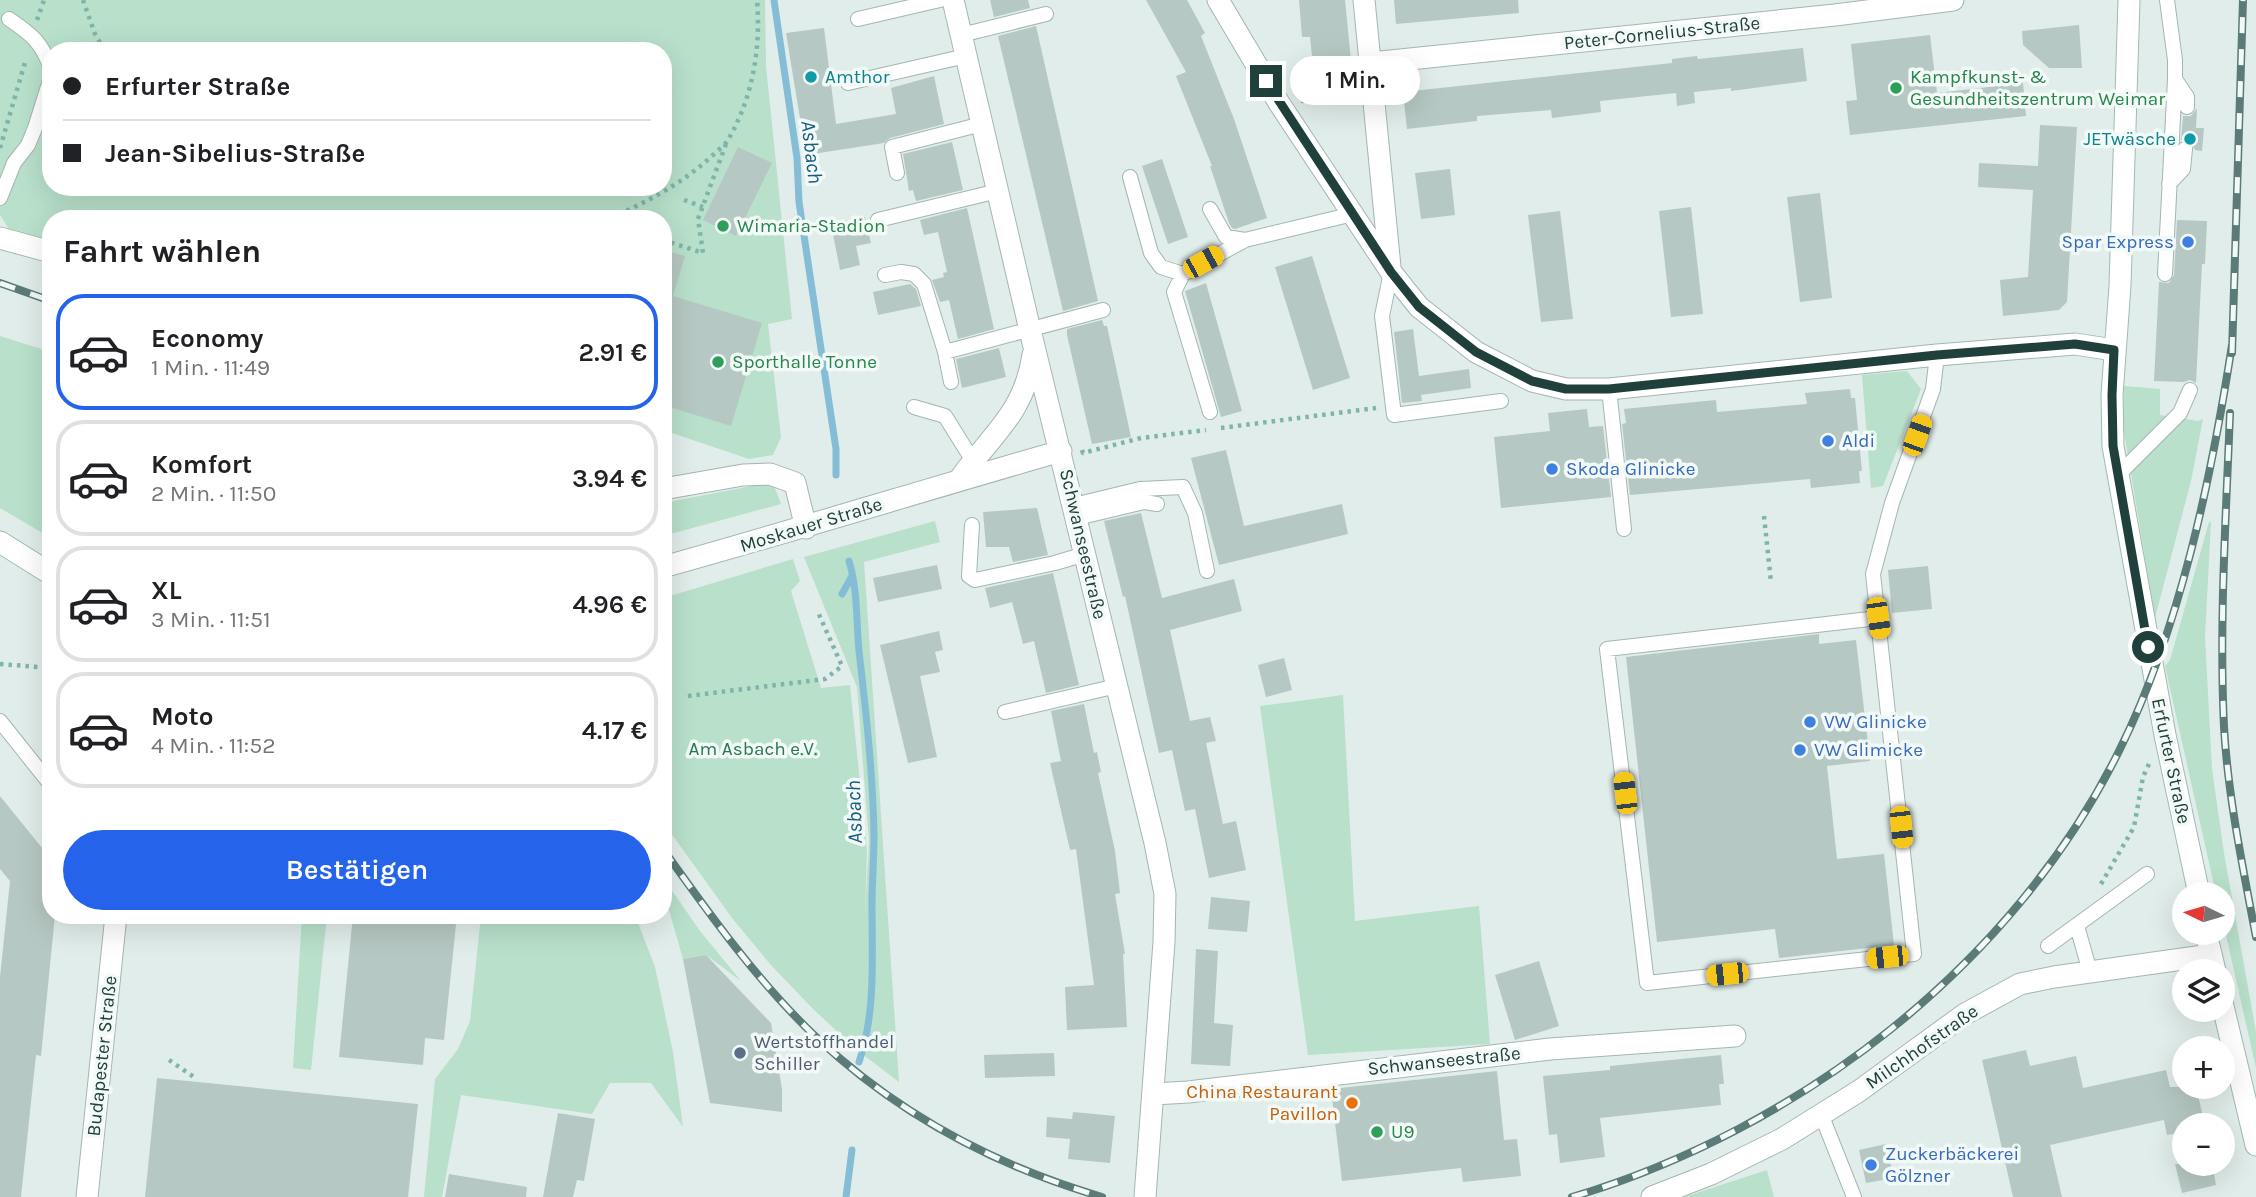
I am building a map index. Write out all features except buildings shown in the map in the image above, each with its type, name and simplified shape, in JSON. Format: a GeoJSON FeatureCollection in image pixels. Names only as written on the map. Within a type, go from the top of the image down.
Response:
{"type":"FeatureCollection","features":[{"type":"Feature","properties":{"kind":"street","name":"Schwanseestraße"},"geometry":{"type":"LineString","coordinates":[[953,0],[1165,894],[1154,1094],[1145,1197]]}},
{"type":"Feature","properties":{"kind":"street"},"geometry":{"type":"LineString","coordinates":[[1218,0],[1279,103],[1391,272],[1419,307],[1476,352],[1532,381],[1566,389],[1609,389],[1937,355],[2075,344],[2114,350]]}},
{"type":"Feature","properties":{"kind":"street"},"geometry":{"type":"LineString","coordinates":[[1364,0],[1391,272]]}},
{"type":"Feature","properties":{"kind":"street","name":"Peter-Cornelius-Straße"},"geometry":{"type":"LineString","coordinates":[[1371,63],[1834,7],[1953,0]]}},
{"type":"Feature","properties":{"kind":"street","name":"Erfurter Straße"},"geometry":{"type":"LineString","coordinates":[[2129,0],[2121,274],[2111,421],[2117,476],[2165,735],[2196,882]]}},
{"type":"Feature","properties":{"kind":"street"},"geometry":{"type":"LineString","coordinates":[[0,238],[42,250]]}},
{"type":"Feature","properties":{"kind":"street"},"geometry":{"type":"LineString","coordinates":[[959,480],[1013,414],[1023,395],[1030,372],[1032,338]]}},
{"type":"Feature","properties":{"kind":"street","name":"Moskauer Straße"},"geometry":{"type":"LineString","coordinates":[[672,565],[1061,452]]}},
{"type":"Feature","properties":{"kind":"street"},"geometry":{"type":"LineString","coordinates":[[672,487],[743,475],[770,474],[795,483],[806,528]]}},
{"type":"Feature","properties":{"kind":"street"},"geometry":{"type":"LineString","coordinates":[[0,542],[42,568]]}},
{"type":"Feature","properties":{"kind":"street","name":"Budapester Straße"},"geometry":{"type":"LineString","coordinates":[[88,1197],[115,924]]}},
{"type":"Feature","properties":{"kind":"street","name":"Milchhofstraße"},"geometry":{"type":"LineString","coordinates":[[1652,1197],[1711,1174],[1782,1139],[1859,1091],[1965,1014],[2020,984],[2090,972],[2172,966]]}},
{"type":"Feature","properties":{"kind":"street"},"geometry":{"type":"LineString","coordinates":[[2227,1022],[2256,1146]]}},
{"type":"Feature","properties":{"kind":"street","name":"Schwanseestraße"},"geometry":{"type":"LineString","coordinates":[[1154,1094],[1550,1049],[1735,1037]]}},
{"type":"Feature","properties":{"kind":"lane"},"geometry":{"type":"LineString","coordinates":[[858,19],[940,0]]}},
{"type":"Feature","properties":{"kind":"lane"},"geometry":{"type":"LineString","coordinates":[[2165,274],[2175,79],[2167,2]]}},
{"type":"Feature","properties":{"kind":"lane"},"geometry":{"type":"LineString","coordinates":[[848,83],[1046,15]]}},
{"type":"Feature","properties":{"kind":"lane"},"geometry":{"type":"LineString","coordinates":[[9,19],[33,35],[42,48]]}},
{"type":"Feature","properties":{"kind":"lane"},"geometry":{"type":"LineString","coordinates":[[2175,79],[2187,97],[2187,107]]}},
{"type":"Feature","properties":{"kind":"lane"},"geometry":{"type":"LineString","coordinates":[[0,198],[14,163],[28,145],[42,106]]}},
{"type":"Feature","properties":{"kind":"lane"},"geometry":{"type":"LineString","coordinates":[[898,173],[892,147],[982,124]]}},
{"type":"Feature","properties":{"kind":"lane"},"geometry":{"type":"LineString","coordinates":[[2169,184],[2183,169],[2185,149]]}},
{"type":"Feature","properties":{"kind":"lane"},"geometry":{"type":"LineString","coordinates":[[1130,177],[1151,253],[1161,267],[1183,274]]}},
{"type":"Feature","properties":{"kind":"lane"},"geometry":{"type":"LineString","coordinates":[[878,220],[998,191]]}},
{"type":"Feature","properties":{"kind":"lane"},"geometry":{"type":"LineString","coordinates":[[1210,209],[1226,237],[1245,240]]}},
{"type":"Feature","properties":{"kind":"lane"},"geometry":{"type":"LineString","coordinates":[[1210,412],[1174,292],[1183,274],[1245,240],[1353,214]]}},
{"type":"Feature","properties":{"kind":"lane"},"geometry":{"type":"LineString","coordinates":[[885,275],[901,272],[914,274],[924,284],[945,352],[951,382]]}},
{"type":"Feature","properties":{"kind":"lane"},"geometry":{"type":"LineString","coordinates":[[1391,272],[1382,316],[1394,415],[1501,401]]}},
{"type":"Feature","properties":{"kind":"lane"},"geometry":{"type":"LineString","coordinates":[[945,352],[1032,338],[1103,310]]}},
{"type":"Feature","properties":{"kind":"lane"},"geometry":{"type":"LineString","coordinates":[[1878,618],[1607,649],[1647,983],[1914,954],[1878,618],[1872,574],[1892,503],[1933,389],[1937,355]]}},
{"type":"Feature","properties":{"kind":"lane"},"geometry":{"type":"LineString","coordinates":[[1609,389],[1624,529]]}},
{"type":"Feature","properties":{"kind":"lane"},"geometry":{"type":"LineString","coordinates":[[2117,476],[2180,413],[2190,390]]}},
{"type":"Feature","properties":{"kind":"lane"},"geometry":{"type":"LineString","coordinates":[[914,407],[945,416],[973,461]]}},
{"type":"Feature","properties":{"kind":"lane"},"geometry":{"type":"LineString","coordinates":[[1076,512],[1140,489],[1183,487],[1195,513],[1207,571]]}},
{"type":"Feature","properties":{"kind":"lane"},"geometry":{"type":"LineString","coordinates":[[1076,512],[1144,502],[1157,505]]}},
{"type":"Feature","properties":{"kind":"lane"},"geometry":{"type":"LineString","coordinates":[[972,525],[969,576],[975,580],[1085,554]]}},
{"type":"Feature","properties":{"kind":"lane"},"geometry":{"type":"LineString","coordinates":[[1005,712],[1117,686]]}},
{"type":"Feature","properties":{"kind":"lane"},"geometry":{"type":"LineString","coordinates":[[0,721],[42,774]]}},
{"type":"Feature","properties":{"kind":"lane"},"geometry":{"type":"LineString","coordinates":[[2048,946],[2147,874]]}},
{"type":"Feature","properties":{"kind":"lane"},"geometry":{"type":"LineString","coordinates":[[2077,926],[2090,972]]}},
{"type":"Feature","properties":{"kind":"lane"},"geometry":{"type":"LineString","coordinates":[[1821,1114],[1854,1197]]}},
{"type":"Feature","properties":{"kind":"path"},"geometry":{"type":"LineString","coordinates":[[0,149],[44,0]]}},
{"type":"Feature","properties":{"kind":"path"},"geometry":{"type":"LineString","coordinates":[[83,0],[100,42]]}},
{"type":"Feature","properties":{"kind":"path"},"geometry":{"type":"LineString","coordinates":[[672,243],[703,253],[698,219],[748,94],[755,69],[759,22],[757,0]]}},
{"type":"Feature","properties":{"kind":"path"},"geometry":{"type":"LineString","coordinates":[[1310,100],[1326,99]]}},
{"type":"Feature","properties":{"kind":"path"},"geometry":{"type":"LineString","coordinates":[[672,187],[691,175],[727,141]]}},
{"type":"Feature","properties":{"kind":"path"},"geometry":{"type":"LineString","coordinates":[[628,210],[658,196]]}},
{"type":"Feature","properties":{"kind":"path"},"geometry":{"type":"LineString","coordinates":[[684,200],[703,207]]}},
{"type":"Feature","properties":{"kind":"path"},"geometry":{"type":"LineString","coordinates":[[1220,428],[1393,406]]}},
{"type":"Feature","properties":{"kind":"path"},"geometry":{"type":"LineString","coordinates":[[1061,452],[1081,446],[1083,453],[1141,438],[1207,430]]}},
{"type":"Feature","properties":{"kind":"path"},"geometry":{"type":"LineString","coordinates":[[1764,516],[1771,582]]}},
{"type":"Feature","properties":{"kind":"path"},"geometry":{"type":"LineString","coordinates":[[688,696],[825,679],[842,666],[817,610]]}},
{"type":"Feature","properties":{"kind":"path"},"geometry":{"type":"LineString","coordinates":[[0,664],[42,667]]}},
{"type":"Feature","properties":{"kind":"path"},"geometry":{"type":"LineString","coordinates":[[2096,893],[2134,827],[2143,777]]}},
{"type":"Feature","properties":{"kind":"path"},"geometry":{"type":"LineString","coordinates":[[169,1060],[194,1077]]}},
{"type":"Feature","properties":{"kind":"green space","name":"Wimaria-Stadion"},"geometry":{"type":"Polygon","coordinates":[[[0,0],[765,0],[766,66],[792,319],[768,324],[781,437],[773,455],[749,459],[672,433],[672,210],[42,210],[42,243],[12,234],[0,215],[0,0]]]}},
{"type":"Feature","properties":{"kind":"green space"},"geometry":{"type":"Polygon","coordinates":[[[0,336],[42,349],[42,533],[0,508],[0,336]]]}},
{"type":"Feature","properties":{"kind":"green space"},"geometry":{"type":"Polygon","coordinates":[[[1907,371],[1921,389],[1883,486],[1871,488],[1862,375],[1907,371]]]}},
{"type":"Feature","properties":{"kind":"green space"},"geometry":{"type":"Polygon","coordinates":[[[2124,386],[2160,389],[2160,415],[2198,421],[2203,419],[2191,481],[2155,618],[2123,426],[2124,386]]]}},
{"type":"Feature","properties":{"kind":"green space"},"geometry":{"type":"Polygon","coordinates":[[[762,484],[774,486],[781,504],[672,534],[672,501],[762,484]]]}},
{"type":"Feature","properties":{"kind":"green space","name":"Am Asbach e.V."},"geometry":{"type":"Polygon","coordinates":[[[935,521],[940,542],[864,562],[899,1082],[857,1050],[770,964],[732,918],[672,835],[672,595],[793,559],[800,581],[791,591],[821,688],[850,685],[867,851],[865,915],[869,841],[857,687],[804,557],[935,521]]]}},
{"type":"Feature","properties":{"kind":"green space"},"geometry":{"type":"Polygon","coordinates":[[[2211,522],[2205,637],[2212,769],[2229,882],[2213,882],[2165,666],[2170,660],[2211,522]]]}},
{"type":"Feature","properties":{"kind":"green space"},"geometry":{"type":"Polygon","coordinates":[[[1343,695],[1355,921],[1479,906],[1490,1044],[1308,1055],[1260,706],[1343,695]]]}},
{"type":"Feature","properties":{"kind":"green space"},"geometry":{"type":"Polygon","coordinates":[[[672,891],[700,931],[741,981],[706,955],[683,959],[672,920],[672,891]]]}},
{"type":"Feature","properties":{"kind":"green space"},"geometry":{"type":"Polygon","coordinates":[[[2235,915],[2256,1032],[2256,1068],[2235,975],[2235,959],[2231,959],[2228,945],[2235,945],[2235,915]]]}},
{"type":"Feature","properties":{"kind":"green space"},"geometry":{"type":"Polygon","coordinates":[[[301,924],[326,924],[311,1070],[293,1068],[301,924]]]}},
{"type":"Feature","properties":{"kind":"green space"},"geometry":{"type":"Polygon","coordinates":[[[480,924],[638,924],[655,967],[673,1052],[683,1127],[651,1083],[610,1083],[592,1114],[461,1095],[442,1197],[424,1197],[435,1079],[458,1049],[470,1021],[480,924]]]}},
{"type":"Feature","properties":{"kind":"green space"},"geometry":{"type":"Polygon","coordinates":[[[1767,1170],[1774,1197],[1684,1197],[1767,1170]]]}},
{"type":"Feature","properties":{"kind":"waterway","name":"Asbach"},"geometry":{"type":"LineString","coordinates":[[774,0],[797,158],[799,202],[836,449],[836,475]]}},
{"type":"Feature","properties":{"kind":"waterway","name":"Asbach"},"geometry":{"type":"LineString","coordinates":[[849,561],[855,594],[867,720],[874,836],[871,1004],[859,1062]]}},
{"type":"Feature","properties":{"kind":"waterway"},"geometry":{"type":"LineString","coordinates":[[842,594],[852,576]]}},
{"type":"Feature","properties":{"kind":"waterway","name":"Asbach"},"geometry":{"type":"LineString","coordinates":[[846,1197],[852,1150]]}},
{"type":"Feature","properties":{"kind":"railway"},"geometry":{"type":"LineString","coordinates":[[2232,353],[2243,0]]}},
{"type":"Feature","properties":{"kind":"railway"},"geometry":{"type":"LineString","coordinates":[[0,283],[42,298]]}},
{"type":"Feature","properties":{"kind":"railway"},"geometry":{"type":"LineString","coordinates":[[1572,1197],[1657,1167],[1739,1129],[1818,1082],[1892,1028],[1960,968],[2022,901],[2075,827],[2120,749],[2160,653],[2191,551],[2214,447],[2232,345]]}},
{"type":"Feature","properties":{"kind":"railway"},"geometry":{"type":"LineString","coordinates":[[2230,413],[2223,609],[2224,727],[2232,806],[2256,937]]}},
{"type":"Feature","properties":{"kind":"railway"},"geometry":{"type":"LineString","coordinates":[[672,861],[717,923],[795,1017],[881,1091],[915,1114],[987,1153],[1024,1170],[1102,1197]]}},
{"type":"Feature","properties":{"kind":"place","name":"Amthor"},"geometry":{"type":"Point","coordinates":[811,77]}},
{"type":"Feature","properties":{"kind":"place","name":"Kampfkunst- & Gesundheitszentrum Weimar"},"geometry":{"type":"Point","coordinates":[1896,88]}},
{"type":"Feature","properties":{"kind":"place","name":"JETwäsche"},"geometry":{"type":"Point","coordinates":[2190,139]}},
{"type":"Feature","properties":{"kind":"place","name":"Wimaria-Stadion"},"geometry":{"type":"Point","coordinates":[723,226]}},
{"type":"Feature","properties":{"kind":"place","name":"Spar Express"},"geometry":{"type":"Point","coordinates":[2188,242]}},
{"type":"Feature","properties":{"kind":"place","name":"Sporthalle Tonne"},"geometry":{"type":"Point","coordinates":[718,362]}},
{"type":"Feature","properties":{"kind":"place","name":"Aldi"},"geometry":{"type":"Point","coordinates":[1828,441]}},
{"type":"Feature","properties":{"kind":"place","name":"Skoda Glinicke"},"geometry":{"type":"Point","coordinates":[1552,469]}},
{"type":"Feature","properties":{"kind":"place","name":"VW Glinicke"},"geometry":{"type":"Point","coordinates":[1810,722]}},
{"type":"Feature","properties":{"kind":"place","name":"VW Glimicke"},"geometry":{"type":"Point","coordinates":[1800,750]}},
{"type":"Feature","properties":{"kind":"place","name":"Wertstoffhandel Schiller"},"geometry":{"type":"Point","coordinates":[740,1053]}},
{"type":"Feature","properties":{"kind":"place","name":"China Restaurant Pavillon"},"geometry":{"type":"Point","coordinates":[1352,1103]}},
{"type":"Feature","properties":{"kind":"place","name":"U9"},"geometry":{"type":"Point","coordinates":[1377,1132]}},
{"type":"Feature","properties":{"kind":"place","name":"Zuckerbäckerei Gölzner"},"geometry":{"type":"Point","coordinates":[1871,1165]}},
{"type":"Feature","properties":{"kind":"route"},"geometry":{"type":"LineString","coordinates":[[1266,81],[1391,272],[1419,307],[1476,352],[1532,381],[1566,389],[1609,389],[1937,355],[2075,344],[2114,350],[2111,421],[2113,446],[2148,647]]}}]}
